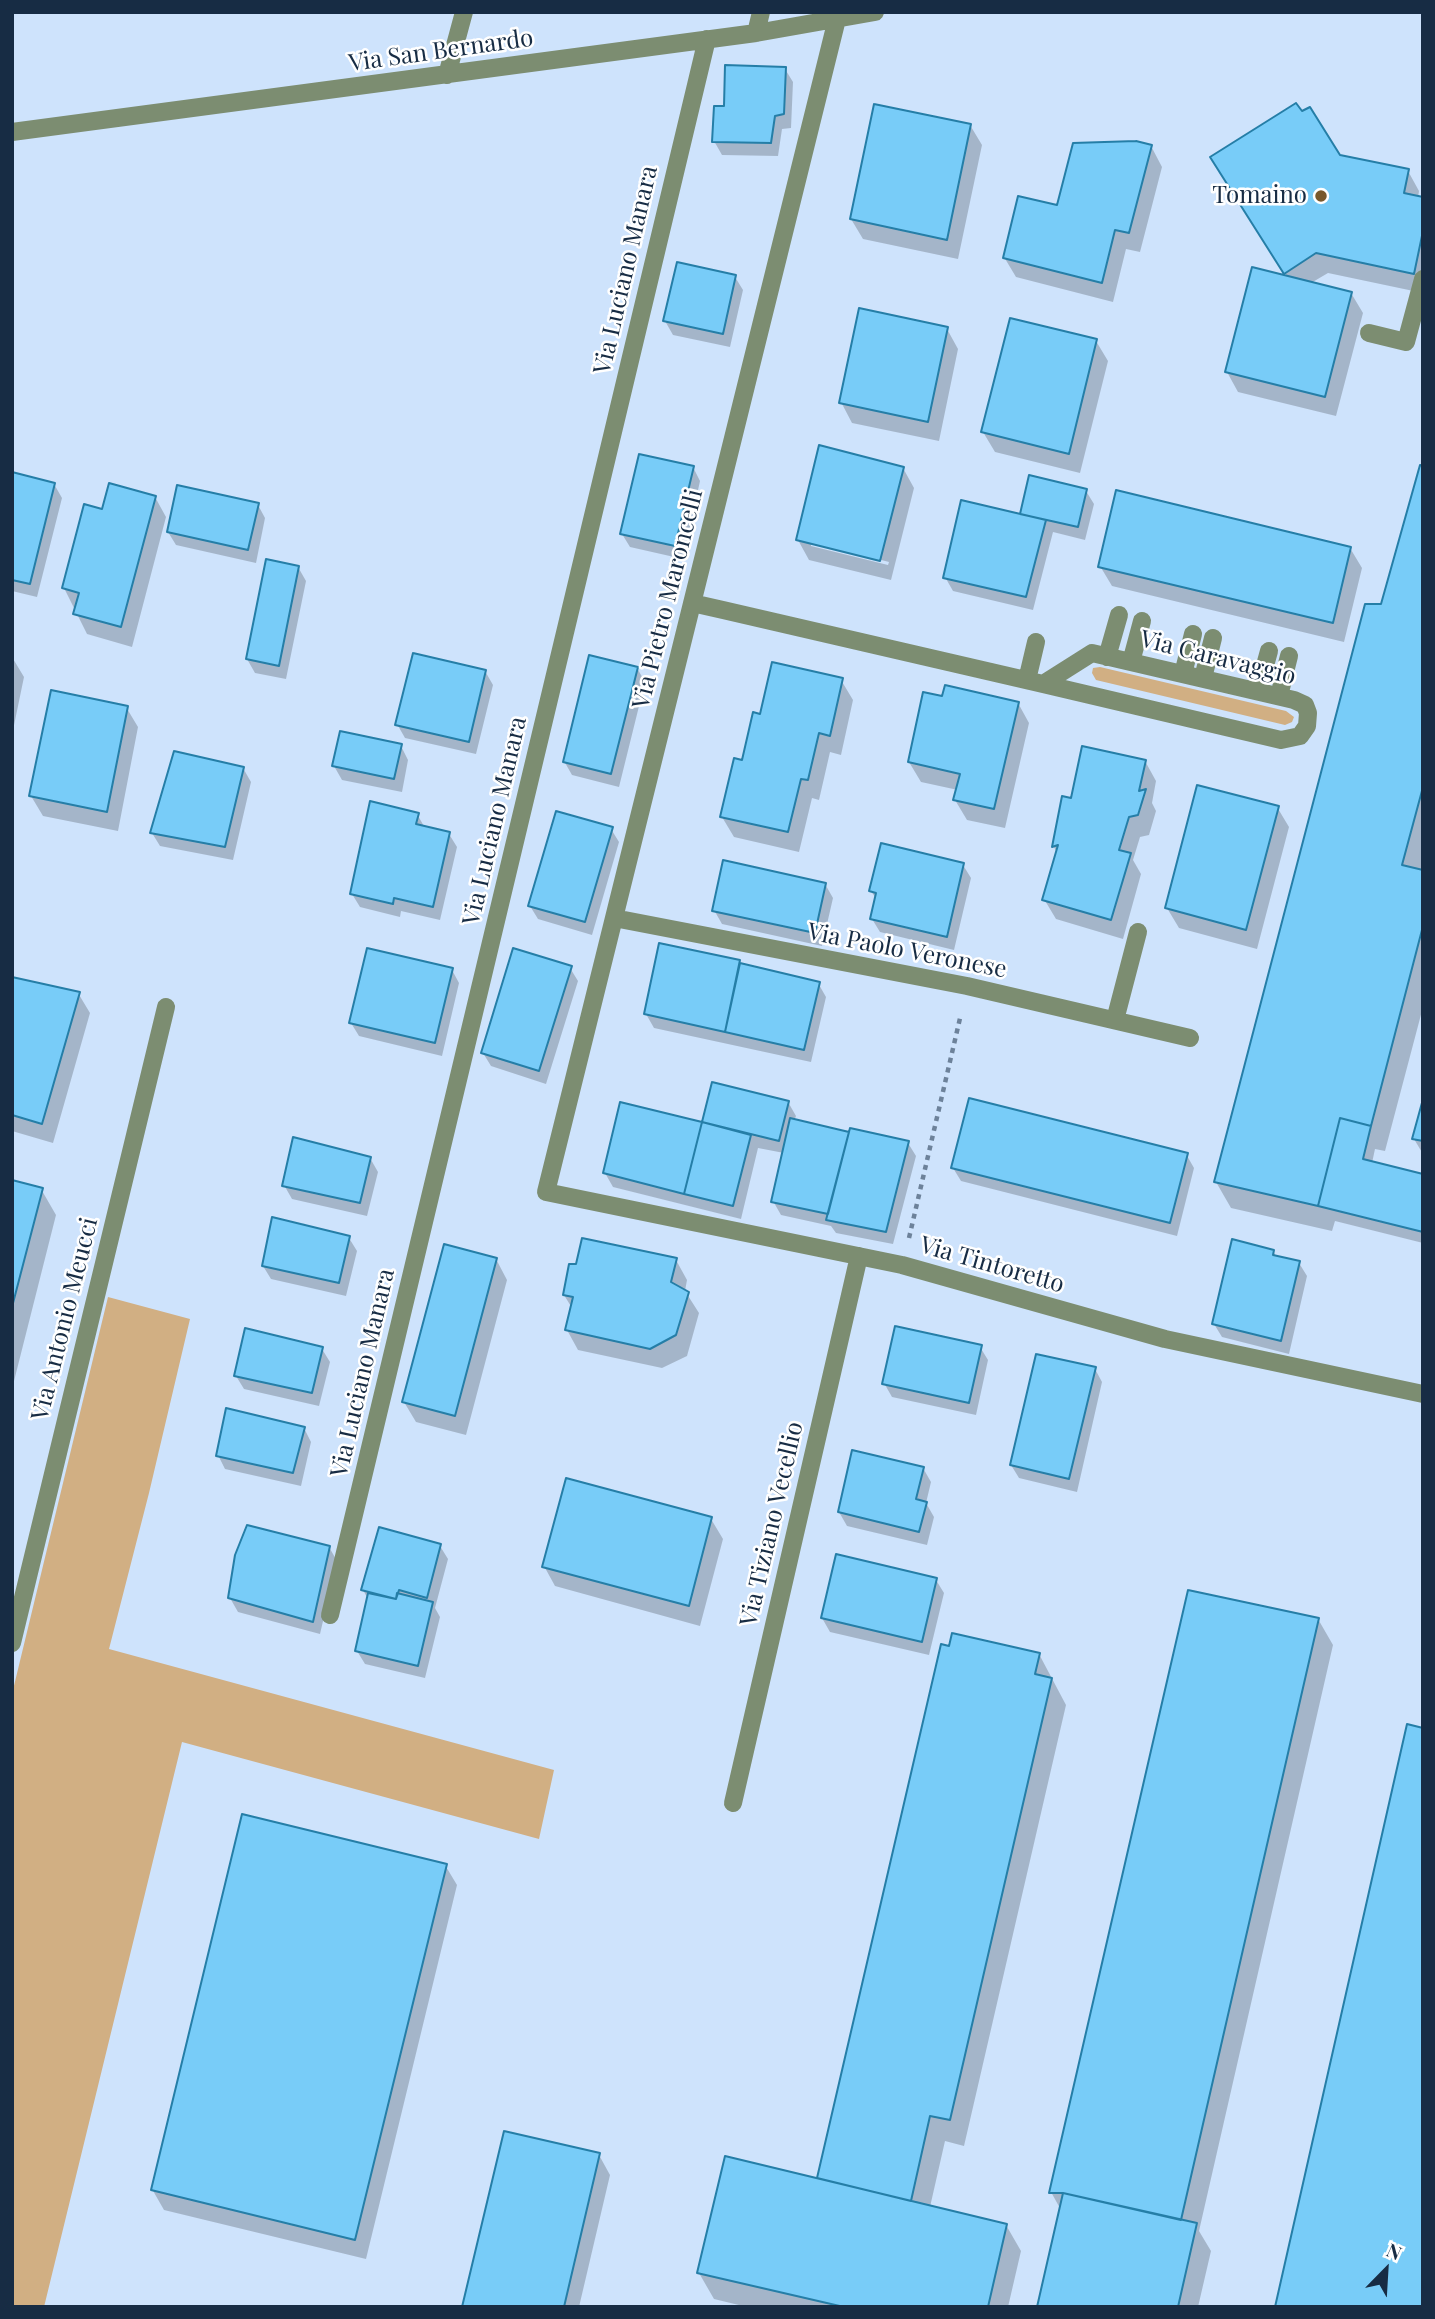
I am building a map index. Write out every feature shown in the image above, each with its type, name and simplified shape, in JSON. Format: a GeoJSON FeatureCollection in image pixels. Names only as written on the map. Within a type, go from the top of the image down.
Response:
{"type":"FeatureCollection","features":[{"type":"Feature","properties":{"kind":"street"},"geometry":{"type":"LineString","coordinates":[[447,75],[464,12]]}},
{"type":"Feature","properties":{"kind":"street"},"geometry":{"type":"LineString","coordinates":[[756,33],[761,12]]}},
{"type":"Feature","properties":{"kind":"street","name":"Via San Bernardo"},"geometry":{"type":"LineString","coordinates":[[12,132],[756,33],[875,12]]}},
{"type":"Feature","properties":{"kind":"street","name":"Via Pietro Maroncelli"},"geometry":{"type":"LineString","coordinates":[[546,1192],[837,19]]}},
{"type":"Feature","properties":{"kind":"street","name":"Via Luciano Manara"},"geometry":{"type":"LineString","coordinates":[[330,1615],[707,39]]}},
{"type":"Feature","properties":{"kind":"street"},"geometry":{"type":"LineString","coordinates":[[1369,333],[1406,342],[1423,279]]}},
{"type":"Feature","properties":{"kind":"street","name":"Via Caravaggio"},"geometry":{"type":"LineString","coordinates":[[692,603],[1281,740],[1300,736],[1307,726],[1308,713],[1305,705],[1279,696],[1092,653],[1035,682]]}},
{"type":"Feature","properties":{"kind":"street"},"geometry":{"type":"LineString","coordinates":[[1107,657],[1119,615]]}},
{"type":"Feature","properties":{"kind":"street"},"geometry":{"type":"LineString","coordinates":[[1131,662],[1142,621]]}},
{"type":"Feature","properties":{"kind":"street"},"geometry":{"type":"LineString","coordinates":[[1183,674],[1193,634]]}},
{"type":"Feature","properties":{"kind":"street"},"geometry":{"type":"LineString","coordinates":[[1203,678],[1213,638]]}},
{"type":"Feature","properties":{"kind":"street"},"geometry":{"type":"LineString","coordinates":[[1035,682],[1036,642]]}},
{"type":"Feature","properties":{"kind":"street"},"geometry":{"type":"LineString","coordinates":[[1258,691],[1269,651]]}},
{"type":"Feature","properties":{"kind":"street"},"geometry":{"type":"LineString","coordinates":[[1279,696],[1289,656]]}},
{"type":"Feature","properties":{"kind":"street","name":"Via Paolo Veronese"},"geometry":{"type":"LineString","coordinates":[[614,918],[967,986],[1189,1038]]}},
{"type":"Feature","properties":{"kind":"street"},"geometry":{"type":"LineString","coordinates":[[1115,1020],[1138,932]]}},
{"type":"Feature","properties":{"kind":"street","name":"Via Antonio Meucci"},"geometry":{"type":"LineString","coordinates":[[12,1643],[166,1007]]}},
{"type":"Feature","properties":{"kind":"street","name":"Via Tintoretto"},"geometry":{"type":"LineString","coordinates":[[546,1192],[902,1265],[1164,1339],[1423,1394]]}},
{"type":"Feature","properties":{"kind":"street","name":"Via Tiziano Vecellio"},"geometry":{"type":"LineString","coordinates":[[733,1803],[859,1256]]}},
{"type":"Feature","properties":{"kind":"path"},"geometry":{"type":"LineString","coordinates":[[902,1265],[967,986]]}},
{"type":"Feature","properties":{"kind":"shaded area"},"geometry":{"type":"Polygon","coordinates":[[[1100,667],[1286,711],[1294,717],[1292,722],[1285,725],[1096,680],[1092,673],[1093,668],[1100,667]]]}},
{"type":"Feature","properties":{"kind":"shaded area"},"geometry":{"type":"Polygon","coordinates":[[[108,1297],[190,1319],[109,1649],[554,1770],[539,1839],[182,1742],[44,2307],[12,2307],[12,1694],[108,1297]]]}},
{"type":"Feature","properties":{"kind":"building"},"geometry":{"type":"Polygon","coordinates":[[[725,65],[786,67],[784,114],[775,116],[771,143],[712,142],[714,106],[724,106],[725,65]]]}},
{"type":"Feature","properties":{"kind":"building"},"geometry":{"type":"Polygon","coordinates":[[[1296,103],[1302,111],[1310,107],[1340,155],[1409,169],[1404,193],[1423,197],[1423,231],[1414,274],[1316,253],[1284,274],[1210,157],[1296,103]]]}},
{"type":"Feature","properties":{"kind":"building"},"geometry":{"type":"Polygon","coordinates":[[[874,104],[971,124],[947,240],[850,219],[874,104]]]}},
{"type":"Feature","properties":{"kind":"building"},"geometry":{"type":"Polygon","coordinates":[[[1136,141],[1152,145],[1129,233],[1115,230],[1102,283],[1003,258],[1018,196],[1057,205],[1073,143],[1136,141]]]}},
{"type":"Feature","properties":{"kind":"building"},"geometry":{"type":"Polygon","coordinates":[[[677,262],[736,275],[723,334],[663,321],[677,262]]]}},
{"type":"Feature","properties":{"kind":"building"},"geometry":{"type":"Polygon","coordinates":[[[1252,267],[1352,292],[1325,397],[1225,372],[1252,267]]]}},
{"type":"Feature","properties":{"kind":"building"},"geometry":{"type":"Polygon","coordinates":[[[859,308],[948,327],[928,422],[839,403],[859,308]]]}},
{"type":"Feature","properties":{"kind":"building"},"geometry":{"type":"Polygon","coordinates":[[[1010,318],[1097,339],[1069,454],[981,432],[1010,318]]]}},
{"type":"Feature","properties":{"kind":"building"},"geometry":{"type":"Polygon","coordinates":[[[819,445],[904,467],[880,561],[796,540],[819,445]]]}},
{"type":"Feature","properties":{"kind":"building"},"geometry":{"type":"Polygon","coordinates":[[[639,454],[694,466],[675,546],[620,534],[639,454]]]}},
{"type":"Feature","properties":{"kind":"building"},"geometry":{"type":"Polygon","coordinates":[[[1420,465],[1423,466],[1423,787],[1402,865],[1423,870],[1423,926],[1371,1126],[1340,1118],[1318,1206],[1214,1182],[1365,604],[1381,604],[1420,465]]]}},
{"type":"Feature","properties":{"kind":"building"},"geometry":{"type":"Polygon","coordinates":[[[12,472],[55,483],[30,584],[12,580],[12,472]]]}},
{"type":"Feature","properties":{"kind":"building"},"geometry":{"type":"Polygon","coordinates":[[[1029,475],[1087,489],[1078,527],[1020,514],[1029,475]]]}},
{"type":"Feature","properties":{"kind":"building"},"geometry":{"type":"Polygon","coordinates":[[[109,483],[156,496],[121,627],[73,614],[79,593],[62,588],[84,504],[102,509],[109,483]]]}},
{"type":"Feature","properties":{"kind":"building"},"geometry":{"type":"Polygon","coordinates":[[[177,485],[259,503],[248,550],[167,532],[177,485]]]}},
{"type":"Feature","properties":{"kind":"building"},"geometry":{"type":"Polygon","coordinates":[[[1116,490],[1351,547],[1333,623],[1098,567],[1116,490]]]}},
{"type":"Feature","properties":{"kind":"building"},"geometry":{"type":"Polygon","coordinates":[[[961,500],[1046,520],[1026,597],[943,578],[961,500]]]}},
{"type":"Feature","properties":{"kind":"building"},"geometry":{"type":"Polygon","coordinates":[[[266,559],[299,566],[279,666],[246,659],[266,559]]]}},
{"type":"Feature","properties":{"kind":"building"},"geometry":{"type":"Polygon","coordinates":[[[413,653],[486,670],[469,742],[395,725],[413,653]]]}},
{"type":"Feature","properties":{"kind":"building"},"geometry":{"type":"Polygon","coordinates":[[[589,655],[638,667],[611,774],[563,762],[589,655]]]}},
{"type":"Feature","properties":{"kind":"building"},"geometry":{"type":"Polygon","coordinates":[[[772,662],[843,678],[830,736],[819,733],[808,780],[801,779],[788,832],[720,817],[734,758],[742,760],[753,712],[760,714],[772,662]]]}},
{"type":"Feature","properties":{"kind":"building"},"geometry":{"type":"Polygon","coordinates":[[[945,685],[1019,702],[994,809],[953,800],[960,774],[908,762],[923,692],[942,696],[945,685]]]}},
{"type":"Feature","properties":{"kind":"building"},"geometry":{"type":"Polygon","coordinates":[[[51,690],[128,706],[107,812],[29,796],[51,690]]]}},
{"type":"Feature","properties":{"kind":"building"},"geometry":{"type":"Polygon","coordinates":[[[340,731],[402,744],[394,779],[332,766],[340,731]]]}},
{"type":"Feature","properties":{"kind":"building"},"geometry":{"type":"Polygon","coordinates":[[[1082,746],[1146,760],[1139,791],[1146,789],[1138,815],[1129,817],[1119,850],[1131,853],[1111,920],[1042,900],[1058,845],[1052,847],[1062,796],[1071,798],[1082,746]]]}},
{"type":"Feature","properties":{"kind":"building"},"geometry":{"type":"Polygon","coordinates":[[[174,751],[244,767],[225,847],[150,833],[174,751]]]}},
{"type":"Feature","properties":{"kind":"building"},"geometry":{"type":"Polygon","coordinates":[[[1197,785],[1279,806],[1246,930],[1165,908],[1197,785]]]}},
{"type":"Feature","properties":{"kind":"building"},"geometry":{"type":"Polygon","coordinates":[[[370,801],[419,813],[416,824],[450,832],[433,907],[394,898],[393,904],[350,894],[370,801]]]}},
{"type":"Feature","properties":{"kind":"building"},"geometry":{"type":"Polygon","coordinates":[[[556,811],[613,827],[585,922],[528,906],[556,811]]]}},
{"type":"Feature","properties":{"kind":"building"},"geometry":{"type":"Polygon","coordinates":[[[881,843],[964,863],[947,937],[870,919],[876,893],[869,891],[881,843]]]}},
{"type":"Feature","properties":{"kind":"building"},"geometry":{"type":"Polygon","coordinates":[[[723,860],[826,883],[815,933],[712,911],[723,860]]]}},
{"type":"Feature","properties":{"kind":"building"},"geometry":{"type":"Polygon","coordinates":[[[659,943],[740,960],[725,1032],[644,1014],[659,943]]]}},
{"type":"Feature","properties":{"kind":"building"},"geometry":{"type":"Polygon","coordinates":[[[367,948],[453,968],[435,1043],[349,1023],[367,948]]]}},
{"type":"Feature","properties":{"kind":"building"},"geometry":{"type":"Polygon","coordinates":[[[513,948],[572,966],[539,1071],[481,1053],[513,948]]]}},
{"type":"Feature","properties":{"kind":"building"},"geometry":{"type":"Polygon","coordinates":[[[740,963],[820,982],[804,1050],[725,1032],[740,963]]]}},
{"type":"Feature","properties":{"kind":"building"},"geometry":{"type":"Polygon","coordinates":[[[12,977],[80,992],[42,1124],[12,1115],[12,977]]]}},
{"type":"Feature","properties":{"kind":"building"},"geometry":{"type":"Polygon","coordinates":[[[712,1082],[789,1101],[779,1141],[702,1122],[712,1082]]]}},
{"type":"Feature","properties":{"kind":"building"},"geometry":{"type":"Polygon","coordinates":[[[969,1098],[1188,1153],[1170,1223],[951,1168],[969,1098]]]}},
{"type":"Feature","properties":{"kind":"building"},"geometry":{"type":"Polygon","coordinates":[[[1423,1099],[1423,1141],[1412,1139],[1423,1099]]]}},
{"type":"Feature","properties":{"kind":"building"},"geometry":{"type":"Polygon","coordinates":[[[620,1102],[702,1122],[684,1194],[603,1173],[620,1102]]]}},
{"type":"Feature","properties":{"kind":"building"},"geometry":{"type":"Polygon","coordinates":[[[790,1118],[849,1132],[828,1214],[771,1202],[790,1118]]]}},
{"type":"Feature","properties":{"kind":"building"},"geometry":{"type":"Polygon","coordinates":[[[1340,1118],[1371,1126],[1363,1159],[1423,1174],[1423,1232],[1318,1206],[1340,1118]]]}},
{"type":"Feature","properties":{"kind":"building"},"geometry":{"type":"Polygon","coordinates":[[[702,1122],[751,1135],[733,1206],[684,1194],[702,1122]]]}},
{"type":"Feature","properties":{"kind":"building"},"geometry":{"type":"Polygon","coordinates":[[[850,1128],[909,1141],[886,1232],[826,1220],[850,1128]]]}},
{"type":"Feature","properties":{"kind":"building"},"geometry":{"type":"Polygon","coordinates":[[[293,1137],[371,1157],[360,1203],[282,1186],[293,1137]]]}},
{"type":"Feature","properties":{"kind":"building"},"geometry":{"type":"Polygon","coordinates":[[[12,1180],[43,1188],[12,1307],[12,1180]]]}},
{"type":"Feature","properties":{"kind":"building"},"geometry":{"type":"Polygon","coordinates":[[[272,1217],[350,1236],[339,1283],[262,1266],[272,1217]]]}},
{"type":"Feature","properties":{"kind":"building"},"geometry":{"type":"Polygon","coordinates":[[[582,1238],[677,1258],[671,1282],[689,1292],[676,1335],[650,1349],[565,1330],[573,1297],[563,1295],[569,1264],[576,1264],[582,1238]]]}},
{"type":"Feature","properties":{"kind":"building"},"geometry":{"type":"Polygon","coordinates":[[[1232,1239],[1274,1250],[1273,1255],[1300,1261],[1281,1341],[1212,1324],[1232,1239]]]}},
{"type":"Feature","properties":{"kind":"building"},"geometry":{"type":"Polygon","coordinates":[[[444,1244],[497,1258],[455,1416],[402,1402],[444,1244]]]}},
{"type":"Feature","properties":{"kind":"building"},"geometry":{"type":"Polygon","coordinates":[[[895,1326],[982,1345],[969,1403],[882,1384],[895,1326]]]}},
{"type":"Feature","properties":{"kind":"building"},"geometry":{"type":"Polygon","coordinates":[[[245,1328],[323,1347],[312,1393],[234,1376],[245,1328]]]}},
{"type":"Feature","properties":{"kind":"building"},"geometry":{"type":"Polygon","coordinates":[[[1036,1354],[1096,1367],[1069,1479],[1010,1465],[1036,1354]]]}},
{"type":"Feature","properties":{"kind":"building"},"geometry":{"type":"Polygon","coordinates":[[[226,1408],[305,1427],[293,1473],[216,1456],[226,1408]]]}},
{"type":"Feature","properties":{"kind":"building"},"geometry":{"type":"Polygon","coordinates":[[[852,1450],[924,1467],[916,1499],[927,1502],[919,1532],[838,1512],[852,1450]]]}},
{"type":"Feature","properties":{"kind":"building"},"geometry":{"type":"Polygon","coordinates":[[[566,1478],[712,1517],[689,1606],[542,1567],[566,1478]]]}},
{"type":"Feature","properties":{"kind":"building"},"geometry":{"type":"Polygon","coordinates":[[[247,1525],[330,1546],[313,1622],[228,1598],[235,1555],[247,1525]]]}},
{"type":"Feature","properties":{"kind":"building"},"geometry":{"type":"Polygon","coordinates":[[[379,1527],[441,1544],[427,1598],[399,1590],[396,1599],[361,1590],[379,1527]]]}},
{"type":"Feature","properties":{"kind":"building"},"geometry":{"type":"Polygon","coordinates":[[[836,1554],[937,1578],[922,1642],[821,1618],[836,1554]]]}},
{"type":"Feature","properties":{"kind":"building"},"geometry":{"type":"Polygon","coordinates":[[[1188,1590],[1319,1618],[1181,2220],[1063,2193],[1049,2193],[1188,1590]]]}},
{"type":"Feature","properties":{"kind":"building"},"geometry":{"type":"Polygon","coordinates":[[[368,1593],[396,1599],[397,1593],[433,1602],[418,1666],[355,1651],[368,1593]]]}},
{"type":"Feature","properties":{"kind":"building"},"geometry":{"type":"Polygon","coordinates":[[[952,1633],[1040,1653],[1035,1674],[1052,1678],[950,2120],[930,2116],[911,2201],[817,2178],[941,1644],[949,1646],[952,1633]]]}},
{"type":"Feature","properties":{"kind":"building"},"geometry":{"type":"Polygon","coordinates":[[[1407,1724],[1423,1728],[1423,2307],[1275,2307],[1407,1724]]]}},
{"type":"Feature","properties":{"kind":"building"},"geometry":{"type":"Polygon","coordinates":[[[242,1814],[447,1864],[355,2240],[151,2190],[242,1814]]]}},
{"type":"Feature","properties":{"kind":"building"},"geometry":{"type":"Polygon","coordinates":[[[504,2131],[600,2153],[564,2307],[462,2307],[504,2131]]]}},
{"type":"Feature","properties":{"kind":"building"},"geometry":{"type":"Polygon","coordinates":[[[725,2156],[1007,2224],[988,2307],[844,2307],[697,2273],[725,2156]]]}},
{"type":"Feature","properties":{"kind":"building"},"geometry":{"type":"Polygon","coordinates":[[[1063,2193],[1197,2223],[1178,2307],[1037,2307],[1063,2193]]]}},
{"type":"Feature","properties":{"kind":"place","name":"Tomaino"},"geometry":{"type":"Point","coordinates":[1321,196]}}]}
